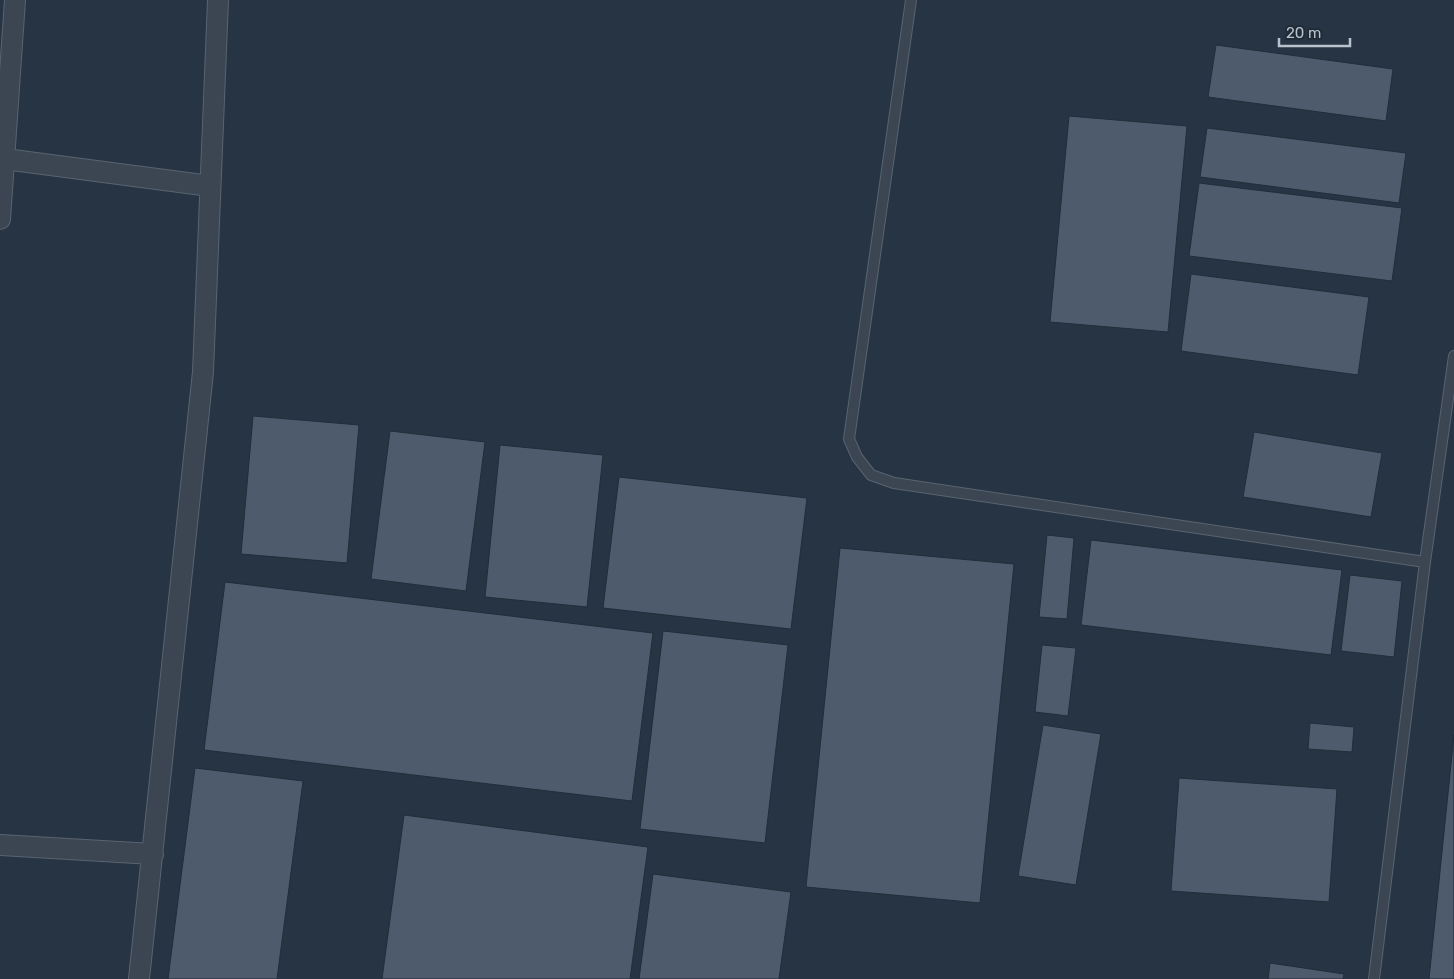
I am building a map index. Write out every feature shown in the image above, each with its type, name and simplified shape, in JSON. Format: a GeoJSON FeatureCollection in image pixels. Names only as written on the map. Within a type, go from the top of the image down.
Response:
{"type":"FeatureCollection","features":[{"type":"Feature","properties":{"kind":"street"},"geometry":{"type":"LineString","coordinates":[[0,219],[15,0]]}},
{"type":"Feature","properties":{"kind":"street"},"geometry":{"type":"LineString","coordinates":[[139,979],[203,372],[218,0]]}},
{"type":"Feature","properties":{"kind":"street"},"geometry":{"type":"LineString","coordinates":[[5,159],[210,186]]}},
{"type":"Feature","properties":{"kind":"street"},"geometry":{"type":"LineString","coordinates":[[0,846],[153,854]]}},
{"type":"Feature","properties":{"kind":"lane"},"geometry":{"type":"LineString","coordinates":[[911,0],[849,439],[857,456],[871,475],[894,483],[1425,562]]}},
{"type":"Feature","properties":{"kind":"lane"},"geometry":{"type":"LineString","coordinates":[[1374,979],[1425,562],[1454,356]]}},
{"type":"Feature","properties":{"kind":"building"},"geometry":{"type":"Polygon","coordinates":[[[1216,45],[1393,69],[1386,121],[1208,97],[1216,45]]]}},
{"type":"Feature","properties":{"kind":"building"},"geometry":{"type":"Polygon","coordinates":[[[1069,116],[1187,126],[1168,332],[1050,322],[1069,116]]]}},
{"type":"Feature","properties":{"kind":"building"},"geometry":{"type":"Polygon","coordinates":[[[1207,128],[1406,153],[1399,203],[1200,177],[1207,128]]]}},
{"type":"Feature","properties":{"kind":"building"},"geometry":{"type":"Polygon","coordinates":[[[1199,183],[1402,208],[1392,281],[1189,256],[1199,183]]]}},
{"type":"Feature","properties":{"kind":"building"},"geometry":{"type":"Polygon","coordinates":[[[1191,274],[1369,297],[1358,375],[1181,351],[1191,274]]]}},
{"type":"Feature","properties":{"kind":"building"},"geometry":{"type":"Polygon","coordinates":[[[253,416],[359,425],[347,563],[241,554],[253,416]]]}},
{"type":"Feature","properties":{"kind":"building"},"geometry":{"type":"Polygon","coordinates":[[[390,431],[485,442],[466,591],[371,579],[390,431]]]}},
{"type":"Feature","properties":{"kind":"building"},"geometry":{"type":"Polygon","coordinates":[[[1254,432],[1382,453],[1371,517],[1243,497],[1254,432]]]}},
{"type":"Feature","properties":{"kind":"building"},"geometry":{"type":"Polygon","coordinates":[[[500,445],[603,455],[587,607],[485,597],[500,445]]]}},
{"type":"Feature","properties":{"kind":"building"},"geometry":{"type":"Polygon","coordinates":[[[619,477],[807,498],[791,629],[603,608],[619,477]]]}},
{"type":"Feature","properties":{"kind":"building"},"geometry":{"type":"Polygon","coordinates":[[[1047,535],[1074,538],[1067,619],[1039,617],[1047,535]]]}},
{"type":"Feature","properties":{"kind":"building"},"geometry":{"type":"Polygon","coordinates":[[[1091,540],[1342,570],[1331,655],[1081,625],[1091,540]]]}},
{"type":"Feature","properties":{"kind":"building"},"geometry":{"type":"Polygon","coordinates":[[[840,548],[1014,564],[980,903],[806,887],[840,548]]]}},
{"type":"Feature","properties":{"kind":"building"},"geometry":{"type":"Polygon","coordinates":[[[1350,575],[1402,581],[1394,657],[1341,651],[1350,575]]]}},
{"type":"Feature","properties":{"kind":"building"},"geometry":{"type":"Polygon","coordinates":[[[225,582],[653,633],[632,801],[204,750],[225,582]]]}},
{"type":"Feature","properties":{"kind":"building"},"geometry":{"type":"Polygon","coordinates":[[[663,631],[788,645],[765,843],[640,829],[663,631]]]}},
{"type":"Feature","properties":{"kind":"building"},"geometry":{"type":"Polygon","coordinates":[[[1042,645],[1076,648],[1068,716],[1035,712],[1042,645]]]}},
{"type":"Feature","properties":{"kind":"building"},"geometry":{"type":"Polygon","coordinates":[[[1310,723],[1354,727],[1352,752],[1308,749],[1310,723]]]}},
{"type":"Feature","properties":{"kind":"building"},"geometry":{"type":"Polygon","coordinates":[[[1043,725],[1101,734],[1076,885],[1018,876],[1043,725]]]}},
{"type":"Feature","properties":{"kind":"building"},"geometry":{"type":"Polygon","coordinates":[[[1454,735],[1454,979],[1429,979],[1454,735]]]}},
{"type":"Feature","properties":{"kind":"building"},"geometry":{"type":"Polygon","coordinates":[[[195,768],[303,781],[277,979],[168,979],[195,768]]]}},
{"type":"Feature","properties":{"kind":"building"},"geometry":{"type":"Polygon","coordinates":[[[1179,778],[1337,789],[1329,902],[1171,891],[1179,778]]]}},
{"type":"Feature","properties":{"kind":"building"},"geometry":{"type":"Polygon","coordinates":[[[404,815],[648,847],[630,979],[382,979],[404,815]]]}},
{"type":"Feature","properties":{"kind":"building"},"geometry":{"type":"Polygon","coordinates":[[[653,874],[791,892],[779,979],[639,979],[653,874]]]}},
{"type":"Feature","properties":{"kind":"building"},"geometry":{"type":"Polygon","coordinates":[[[1270,963],[1344,974],[1343,979],[1268,979],[1270,963]]]}}]}
